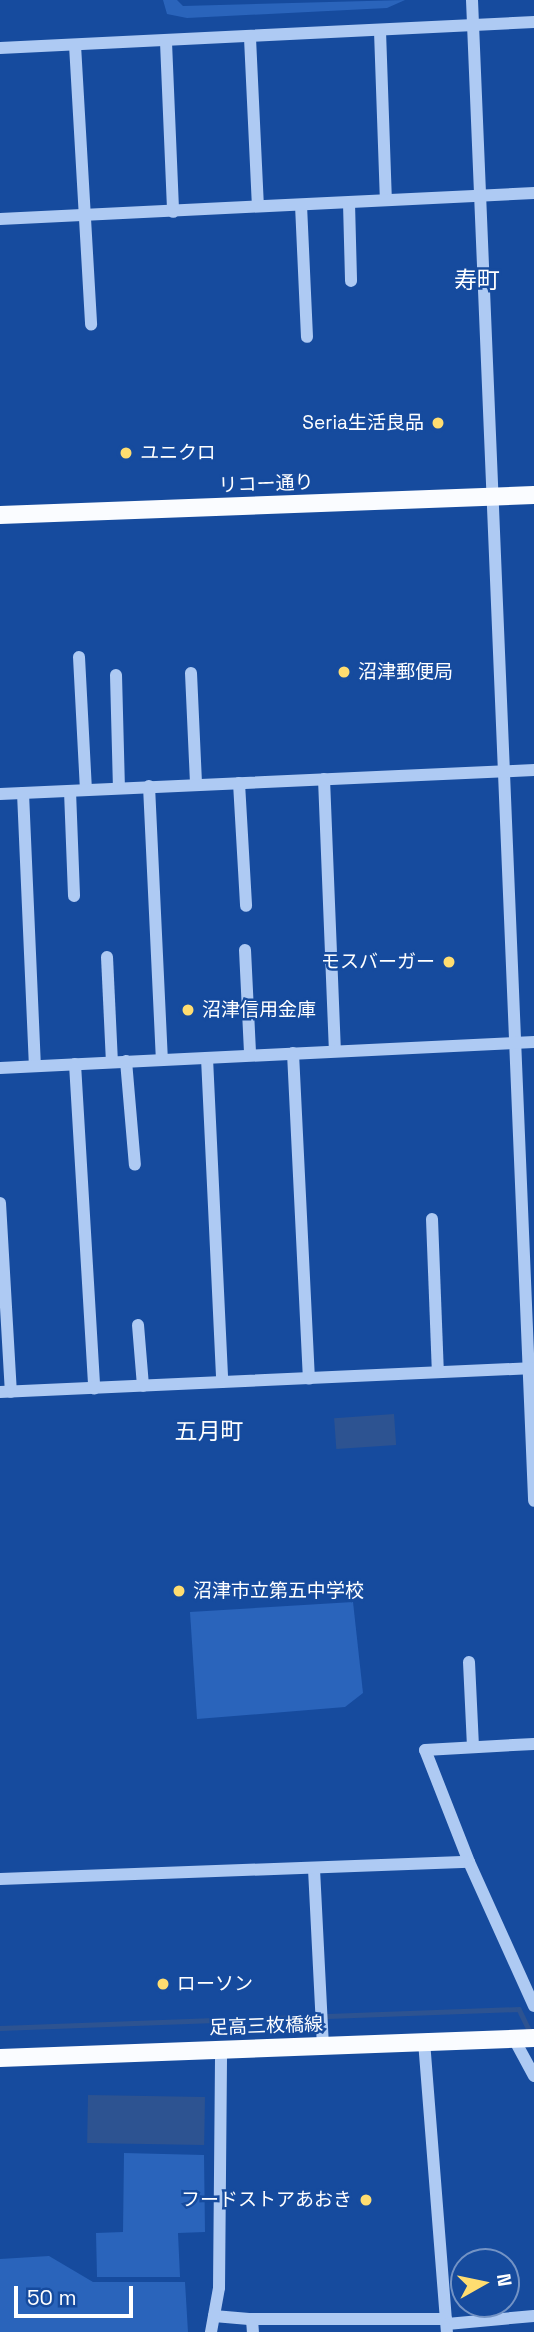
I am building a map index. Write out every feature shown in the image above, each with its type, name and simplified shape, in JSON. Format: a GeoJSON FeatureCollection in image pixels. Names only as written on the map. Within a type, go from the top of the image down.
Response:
{"type":"FeatureCollection","features":[{"type":"Feature","properties":{"kind":"main road","name":"リコー通り"},"geometry":{"type":"LineString","coordinates":[[0,515],[534,495]]}},
{"type":"Feature","properties":{"kind":"main road","name":"足高三枚橋線"},"geometry":{"type":"LineString","coordinates":[[0,2058],[221,2048],[322,2037],[424,2041],[534,2038]]}},
{"type":"Feature","properties":{"kind":"street"},"geometry":{"type":"LineString","coordinates":[[472,0],[483,195],[516,1043],[532,1368],[534,1502]]}},
{"type":"Feature","properties":{"kind":"street"},"geometry":{"type":"LineString","coordinates":[[0,48],[250,38],[534,22]]}},
{"type":"Feature","properties":{"kind":"street"},"geometry":{"type":"LineString","coordinates":[[380,31],[386,200]]}},
{"type":"Feature","properties":{"kind":"street"},"geometry":{"type":"LineString","coordinates":[[250,38],[258,206]]}},
{"type":"Feature","properties":{"kind":"street"},"geometry":{"type":"LineString","coordinates":[[166,42],[173,212]]}},
{"type":"Feature","properties":{"kind":"street"},"geometry":{"type":"LineString","coordinates":[[75,45],[91,325]]}},
{"type":"Feature","properties":{"kind":"street"},"geometry":{"type":"LineString","coordinates":[[0,219],[534,193]]}},
{"type":"Feature","properties":{"kind":"street"},"geometry":{"type":"LineString","coordinates":[[349,202],[351,281]]}},
{"type":"Feature","properties":{"kind":"street"},"geometry":{"type":"LineString","coordinates":[[301,205],[307,337]]}},
{"type":"Feature","properties":{"kind":"street"},"geometry":{"type":"LineString","coordinates":[[79,657],[86,790]]}},
{"type":"Feature","properties":{"kind":"street"},"geometry":{"type":"LineString","coordinates":[[191,673],[196,785]]}},
{"type":"Feature","properties":{"kind":"street"},"geometry":{"type":"LineString","coordinates":[[116,675],[119,788]]}},
{"type":"Feature","properties":{"kind":"street"},"geometry":{"type":"LineString","coordinates":[[0,794],[534,770]]}},
{"type":"Feature","properties":{"kind":"street"},"geometry":{"type":"LineString","coordinates":[[324,779],[335,1051]]}},
{"type":"Feature","properties":{"kind":"street"},"geometry":{"type":"LineString","coordinates":[[239,783],[246,905]]}},
{"type":"Feature","properties":{"kind":"street"},"geometry":{"type":"LineString","coordinates":[[149,786],[162,1060]]}},
{"type":"Feature","properties":{"kind":"street"},"geometry":{"type":"LineString","coordinates":[[70,791],[75,896]]}},
{"type":"Feature","properties":{"kind":"street"},"geometry":{"type":"LineString","coordinates":[[23,793],[35,1066]]}},
{"type":"Feature","properties":{"kind":"street"},"geometry":{"type":"LineString","coordinates":[[245,950],[250,1054]]}},
{"type":"Feature","properties":{"kind":"street"},"geometry":{"type":"LineString","coordinates":[[107,957],[112,1062]]}},
{"type":"Feature","properties":{"kind":"street"},"geometry":{"type":"LineString","coordinates":[[0,1068],[534,1042]]}},
{"type":"Feature","properties":{"kind":"street"},"geometry":{"type":"LineString","coordinates":[[293,1053],[309,1379]]}},
{"type":"Feature","properties":{"kind":"street"},"geometry":{"type":"LineString","coordinates":[[207,1058],[222,1382]]}},
{"type":"Feature","properties":{"kind":"street"},"geometry":{"type":"LineString","coordinates":[[126,1061],[135,1165]]}},
{"type":"Feature","properties":{"kind":"street"},"geometry":{"type":"LineString","coordinates":[[75,1064],[94,1388]]}},
{"type":"Feature","properties":{"kind":"street"},"geometry":{"type":"LineString","coordinates":[[0,1203],[6,1392],[532,1368]]}},
{"type":"Feature","properties":{"kind":"street"},"geometry":{"type":"LineString","coordinates":[[432,1219],[438,1372]]}},
{"type":"Feature","properties":{"kind":"street"},"geometry":{"type":"LineString","coordinates":[[138,1325],[143,1386]]}},
{"type":"Feature","properties":{"kind":"street"},"geometry":{"type":"LineString","coordinates":[[470,1662],[473,1747]]}},
{"type":"Feature","properties":{"kind":"street"},"geometry":{"type":"LineString","coordinates":[[534,1744],[425,1750],[469,1863],[534,2006]]}},
{"type":"Feature","properties":{"kind":"street"},"geometry":{"type":"LineString","coordinates":[[0,1879],[469,1863]]}},
{"type":"Feature","properties":{"kind":"street"},"geometry":{"type":"LineString","coordinates":[[314,1869],[322,2037]]}},
{"type":"Feature","properties":{"kind":"street"},"geometry":{"type":"LineString","coordinates":[[514,2039],[534,2076]]}},
{"type":"Feature","properties":{"kind":"street"},"geometry":{"type":"LineString","coordinates":[[424,2041],[447,2325]]}},
{"type":"Feature","properties":{"kind":"street"},"geometry":{"type":"LineString","coordinates":[[211,2332],[219,2288],[221,2048]]}},
{"type":"Feature","properties":{"kind":"street"},"geometry":{"type":"LineString","coordinates":[[214,2316],[252,2325],[274,2326],[447,2325],[534,2316]]}},
{"type":"Feature","properties":{"kind":"shaded area"},"geometry":{"type":"Polygon","coordinates":[[[163,0],[177,0],[183,6],[405,0],[387,8],[187,18],[167,14],[163,0]]]}},
{"type":"Feature","properties":{"kind":"shaded area"},"geometry":{"type":"Polygon","coordinates":[[[394,1414],[396,1445],[336,1449],[334,1418],[394,1414]]]}},
{"type":"Feature","properties":{"kind":"shaded area"},"geometry":{"type":"Polygon","coordinates":[[[353,1602],[363,1693],[345,1707],[197,1719],[190,1612],[353,1602]]]}},
{"type":"Feature","properties":{"kind":"shaded area"},"geometry":{"type":"Polygon","coordinates":[[[88,2095],[205,2097],[204,2145],[87,2143],[88,2095]]]}},
{"type":"Feature","properties":{"kind":"shaded area"},"geometry":{"type":"Polygon","coordinates":[[[124,2153],[204,2155],[205,2232],[178,2233],[180,2277],[97,2277],[96,2233],[123,2232],[124,2153]]]}},
{"type":"Feature","properties":{"kind":"shaded area"},"geometry":{"type":"Polygon","coordinates":[[[49,2256],[93,2282],[185,2282],[188,2332],[0,2332],[0,2259],[49,2256]]]}},
{"type":"Feature","properties":{"kind":"waterway"},"geometry":{"type":"LineString","coordinates":[[0,2028],[519,2009],[531,2034]]}},
{"type":"Feature","properties":{"kind":"place","name":"Seria生活良品"},"geometry":{"type":"Point","coordinates":[438,423]}},
{"type":"Feature","properties":{"kind":"place","name":"ユニクロ"},"geometry":{"type":"Point","coordinates":[126,453]}},
{"type":"Feature","properties":{"kind":"place","name":"沼津郵便局"},"geometry":{"type":"Point","coordinates":[344,672]}},
{"type":"Feature","properties":{"kind":"place","name":"モスバーガー"},"geometry":{"type":"Point","coordinates":[449,962]}},
{"type":"Feature","properties":{"kind":"place","name":"沼津信用金庫"},"geometry":{"type":"Point","coordinates":[188,1010]}},
{"type":"Feature","properties":{"kind":"place","name":"沼津市立第五中学校"},"geometry":{"type":"Point","coordinates":[179,1591]}},
{"type":"Feature","properties":{"kind":"place","name":"ローソン"},"geometry":{"type":"Point","coordinates":[163,1984]}},
{"type":"Feature","properties":{"kind":"place","name":"フードストアあおき"},"geometry":{"type":"Point","coordinates":[366,2200]}},
{"type":"Feature","properties":{"kind":"district","name":"寿町"},"geometry":{"type":"Point","coordinates":[477,280]}},
{"type":"Feature","properties":{"kind":"district","name":"五月町"},"geometry":{"type":"Point","coordinates":[209,1431]}}]}
